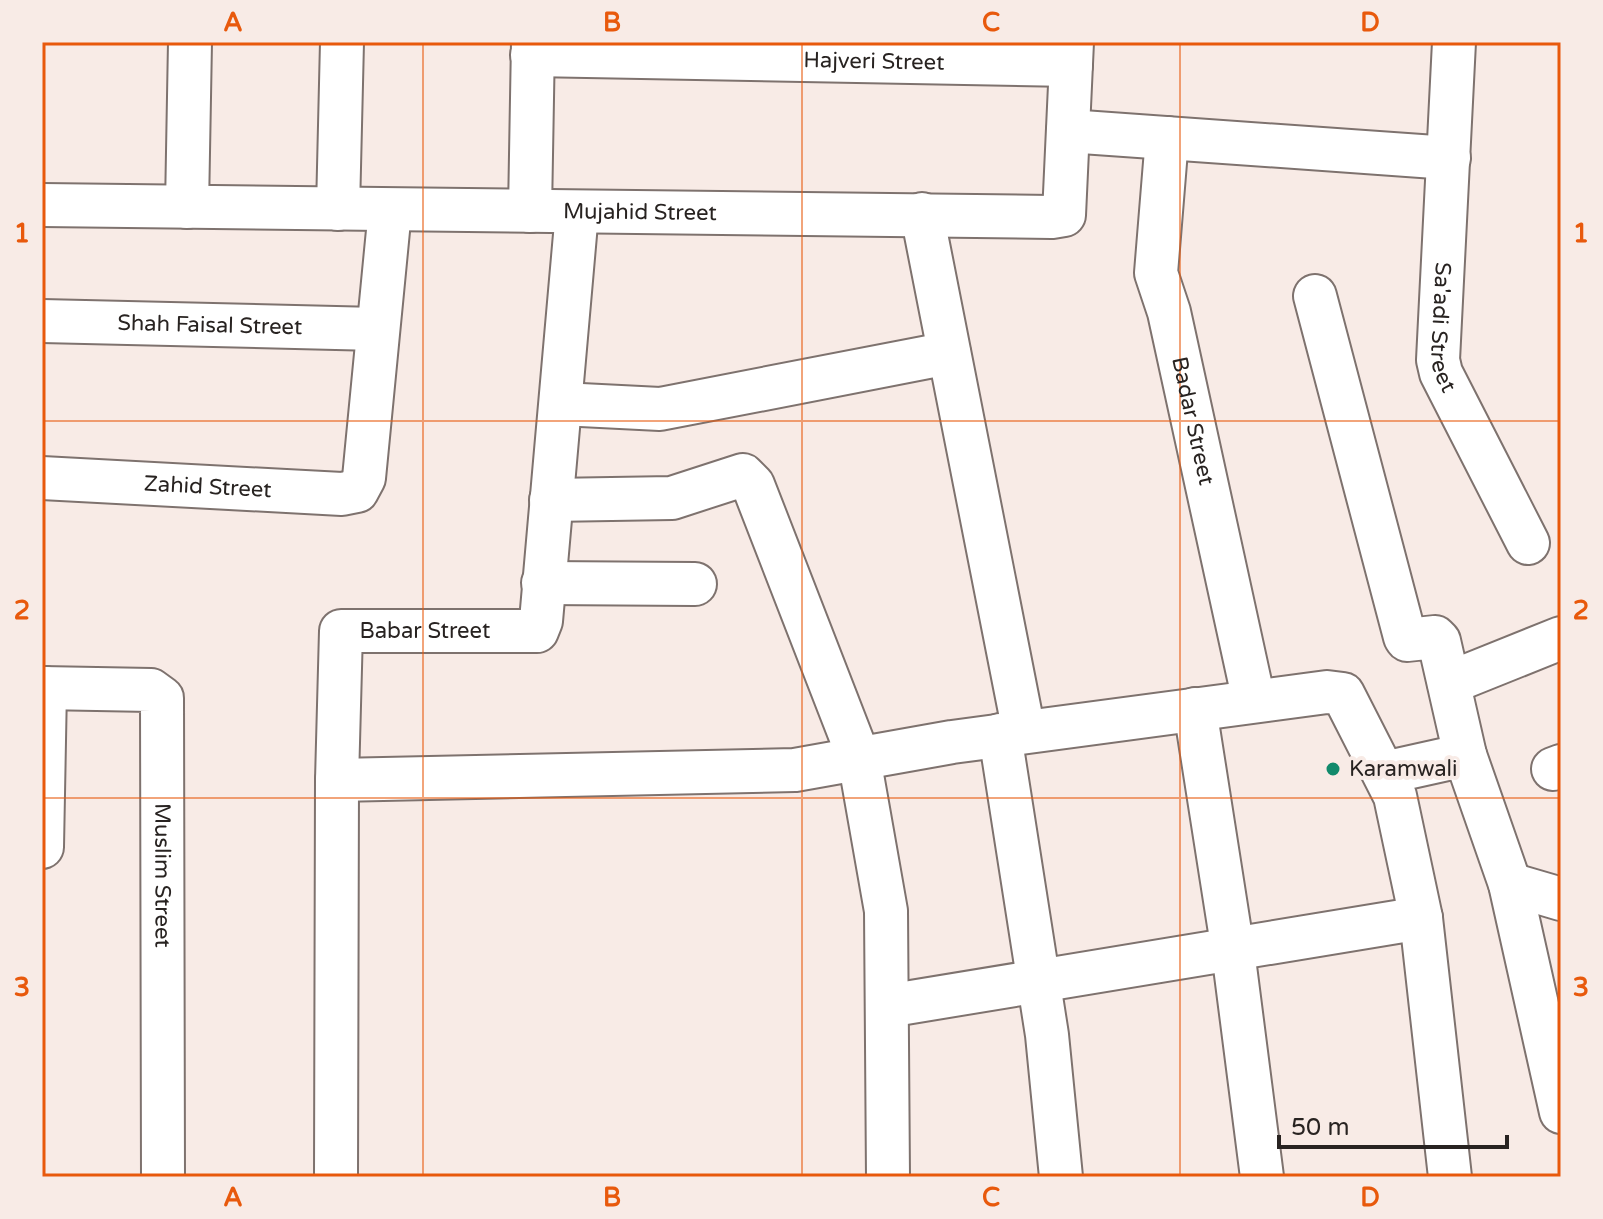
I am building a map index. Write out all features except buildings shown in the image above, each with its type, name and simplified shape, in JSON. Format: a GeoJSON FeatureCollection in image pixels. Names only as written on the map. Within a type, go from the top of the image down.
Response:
{"type":"FeatureCollection","features":[{"type":"Feature","properties":{"kind":"street"},"geometry":{"type":"LineString","coordinates":[[187,207],[190,42]]}},
{"type":"Feature","properties":{"kind":"street"},"geometry":{"type":"LineString","coordinates":[[338,209],[342,42]]}},
{"type":"Feature","properties":{"kind":"street","name":"Sa'adi Street"},"geometry":{"type":"LineString","coordinates":[[1454,42],[1438,360],[1441,373],[1528,543]]}},
{"type":"Feature","properties":{"kind":"street"},"geometry":{"type":"LineString","coordinates":[[530,211],[532,49]]}},
{"type":"Feature","properties":{"kind":"street","name":"Hajveri Street"},"geometry":{"type":"LineString","coordinates":[[532,49],[1071,53]]}},
{"type":"Feature","properties":{"kind":"street","name":"Mujahid Street"},"geometry":{"type":"LineString","coordinates":[[42,205],[1064,215],[1071,53]]}},
{"type":"Feature","properties":{"kind":"street"},"geometry":{"type":"LineString","coordinates":[[1068,131],[1449,158]]}},
{"type":"Feature","properties":{"kind":"street","name":"Badar Street"},"geometry":{"type":"LineString","coordinates":[[1167,138],[1156,273],[1169,312],[1254,701]]}},
{"type":"Feature","properties":{"kind":"street"},"geometry":{"type":"LineString","coordinates":[[377,329],[390,210]]}},
{"type":"Feature","properties":{"kind":"street","name":"Babar Street"},"geometry":{"type":"LineString","coordinates":[[336,1177],[337,780],[341,631],[537,631],[577,212]]}},
{"type":"Feature","properties":{"kind":"street"},"geometry":{"type":"LineString","coordinates":[[922,214],[949,353],[1012,734],[1061,1177]]}},
{"type":"Feature","properties":{"kind":"street"},"geometry":{"type":"LineString","coordinates":[[1315,296],[1405,637],[1407,640],[1435,637],[1439,641],[1465,755],[1510,884],[1561,1112]]}},
{"type":"Feature","properties":{"kind":"street","name":"Shah Faisal Street"},"geometry":{"type":"LineString","coordinates":[[42,321],[377,329]]}},
{"type":"Feature","properties":{"kind":"street","name":"Zahid Street"},"geometry":{"type":"LineString","coordinates":[[42,478],[342,494],[357,491],[364,478],[377,329]]}},
{"type":"Feature","properties":{"kind":"street"},"geometry":{"type":"LineString","coordinates":[[561,404],[660,409],[949,353]]}},
{"type":"Feature","properties":{"kind":"street"},"geometry":{"type":"LineString","coordinates":[[551,500],[672,498],[743,475],[753,485],[859,758],[886,911],[888,1177]]}},
{"type":"Feature","properties":{"kind":"street"},"geometry":{"type":"LineString","coordinates":[[543,583],[695,584]]}},
{"type":"Feature","properties":{"kind":"street"},"geometry":{"type":"LineString","coordinates":[[1449,683],[1561,638]]}},
{"type":"Feature","properties":{"kind":"street"},"geometry":{"type":"LineString","coordinates":[[42,847],[44,688]]}},
{"type":"Feature","properties":{"kind":"street","name":"Muslim Street"},"geometry":{"type":"LineString","coordinates":[[44,688],[151,690],[162,698],[163,1177]]}},
{"type":"Feature","properties":{"kind":"street"},"geometry":{"type":"LineString","coordinates":[[337,780],[795,770],[1012,734],[1327,692],[1343,694],[1395,796],[1421,918],[1450,1177]]}},
{"type":"Feature","properties":{"kind":"street"},"geometry":{"type":"LineString","coordinates":[[1195,709],[1233,951],[1262,1177]]}},
{"type":"Feature","properties":{"kind":"street"},"geometry":{"type":"LineString","coordinates":[[1384,773],[1465,755]]}},
{"type":"Feature","properties":{"kind":"street"},"geometry":{"type":"LineString","coordinates":[[1510,884],[1561,899]]}},
{"type":"Feature","properties":{"kind":"street"},"geometry":{"type":"LineString","coordinates":[[887,1006],[1421,918]]}},
{"type":"Feature","properties":{"kind":"place","name":"Karamwali"},"geometry":{"type":"Point","coordinates":[1333,769]}}]}
